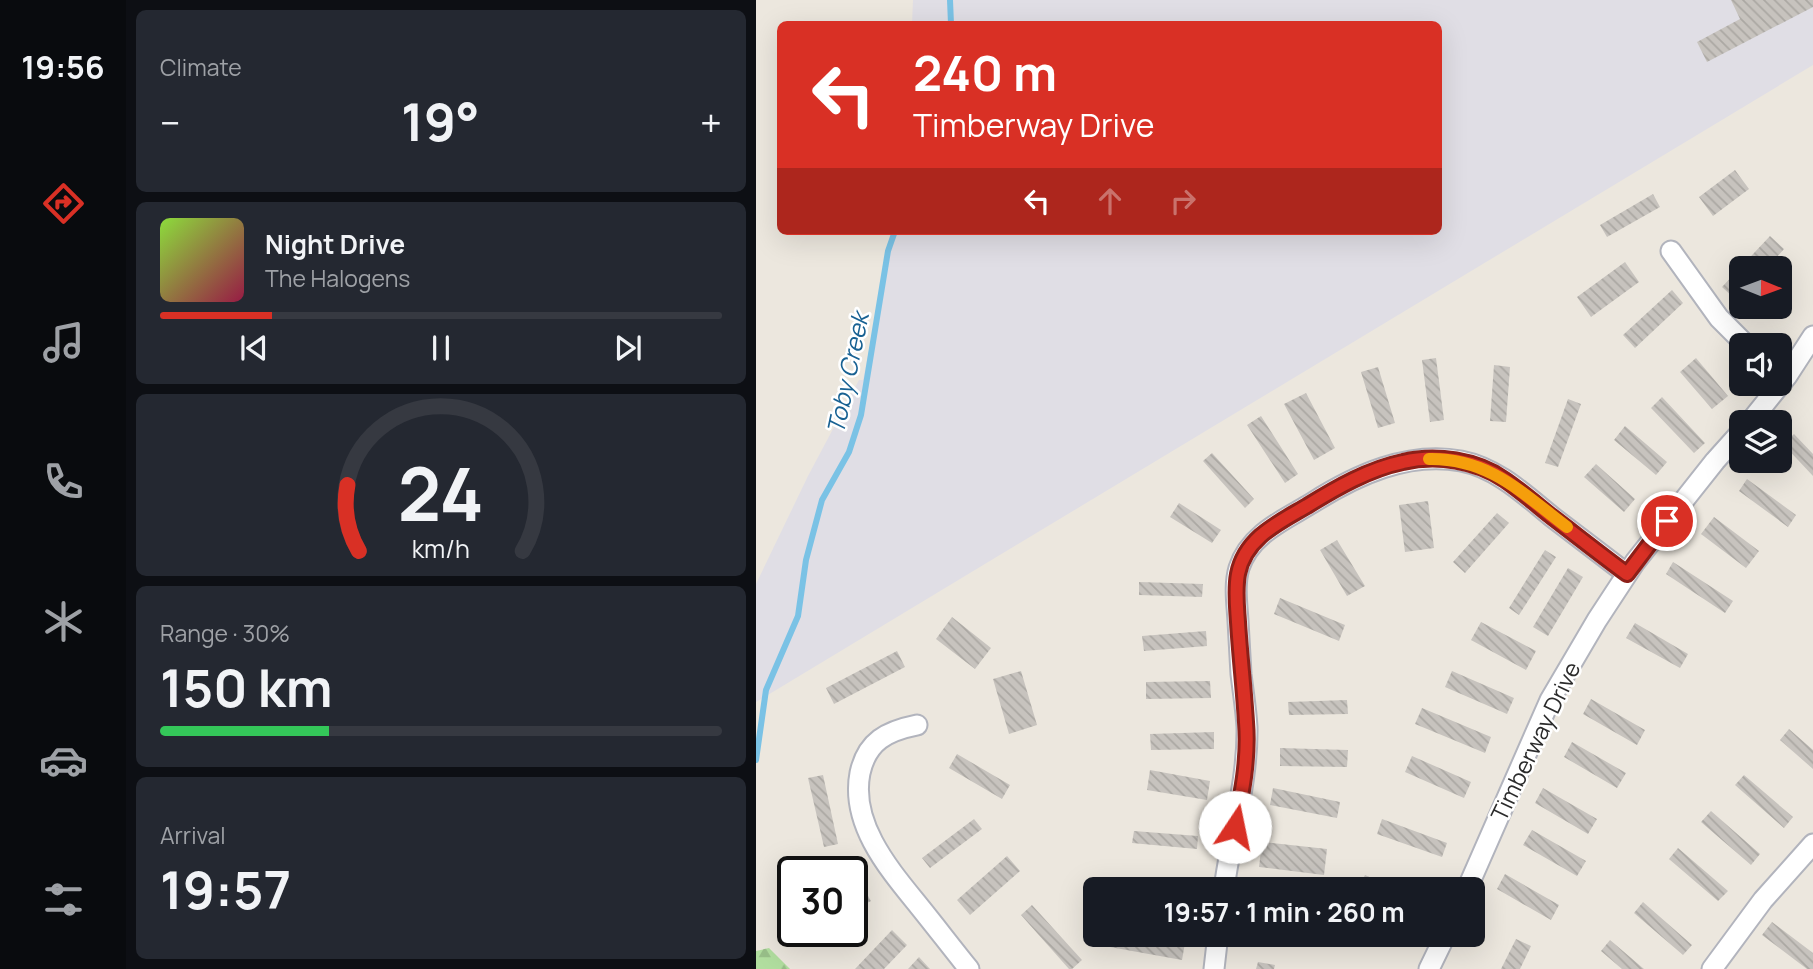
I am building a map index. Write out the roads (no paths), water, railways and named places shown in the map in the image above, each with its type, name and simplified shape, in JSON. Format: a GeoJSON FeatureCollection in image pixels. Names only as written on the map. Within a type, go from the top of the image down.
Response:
{"type":"FeatureCollection","features":[{"type":"Feature","properties":{"kind":"street"},"geometry":{"type":"LineString","coordinates":[[1671,251],[1719,318],[1734,333]]}},
{"type":"Feature","properties":{"kind":"street"},"geometry":{"type":"LineString","coordinates":[[1792,364],[1813,336]]}},
{"type":"Feature","properties":{"kind":"street","name":"Timberway Drive"},"geometry":{"type":"LineString","coordinates":[[1471,877],[1550,700],[1597,620],[1627,574],[1729,445]]}},
{"type":"Feature","properties":{"kind":"street"},"geometry":{"type":"LineString","coordinates":[[1226,877],[1246,767],[1247,725],[1241,669],[1237,578],[1250,547],[1266,531],[1328,493],[1403,461],[1432,458],[1462,461],[1503,478],[1627,574]]}},
{"type":"Feature","properties":{"kind":"street"},"geometry":{"type":"LineString","coordinates":[[917,725],[897,729],[878,739],[867,754],[862,763],[858,783],[863,819],[873,843],[891,871],[969,969]]}},
{"type":"Feature","properties":{"kind":"street"},"geometry":{"type":"LineString","coordinates":[[1712,969],[1763,900],[1813,844]]}},
{"type":"Feature","properties":{"kind":"street"},"geometry":{"type":"LineString","coordinates":[[1214,969],[1217,947]]}},
{"type":"Feature","properties":{"kind":"street"},"geometry":{"type":"LineString","coordinates":[[1429,969],[1440,947]]}},
{"type":"Feature","properties":{"kind":"waterway","name":"Toby Creek"},"geometry":{"type":"LineString","coordinates":[[950,0],[951,21]]}},
{"type":"Feature","properties":{"kind":"waterway","name":"Toby Creek"},"geometry":{"type":"LineString","coordinates":[[756,760],[766,690],[798,616],[806,560],[822,500],[849,452],[861,415],[888,251],[894,235]]}}]}
